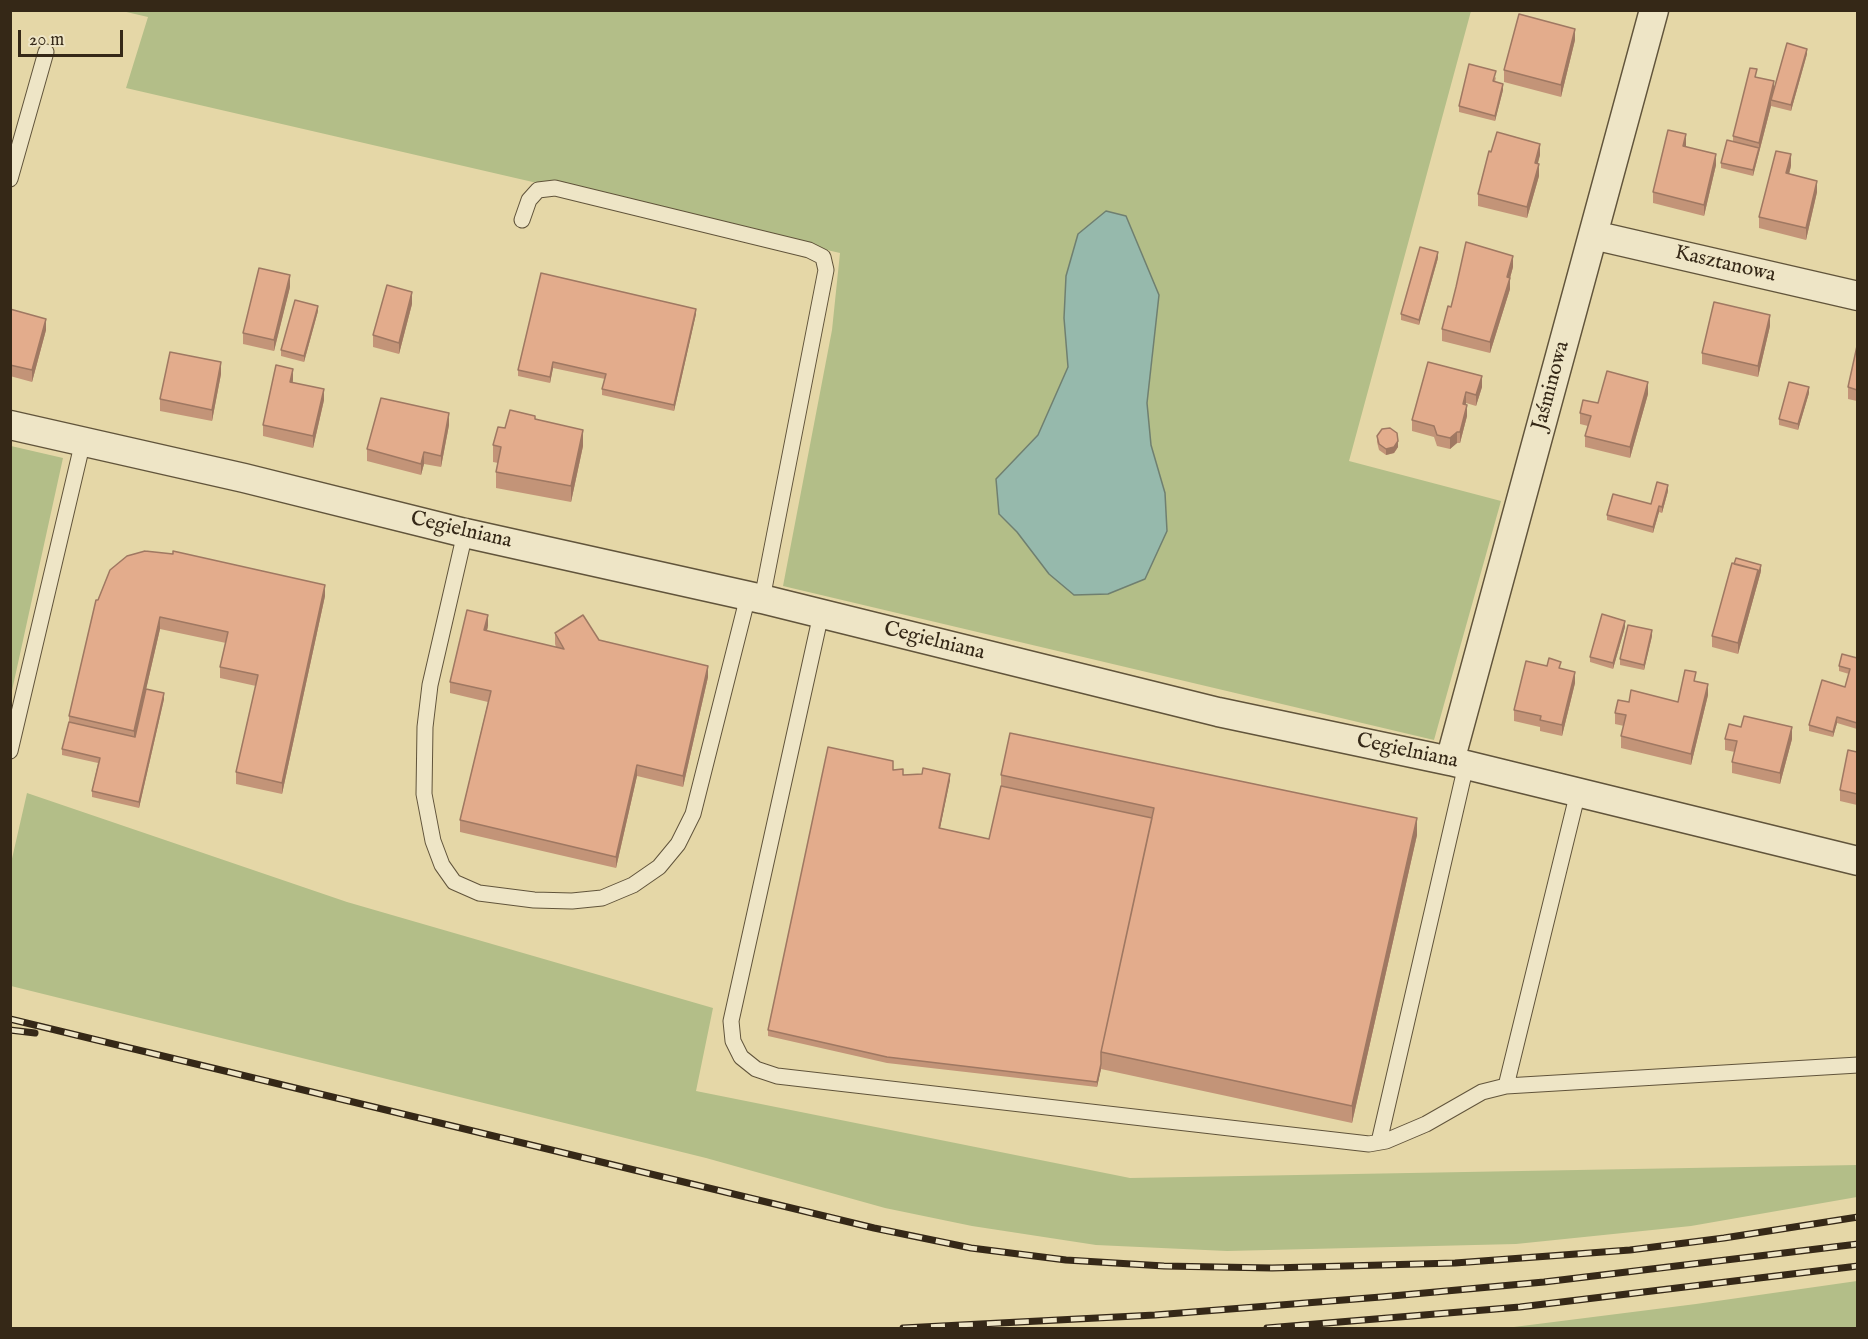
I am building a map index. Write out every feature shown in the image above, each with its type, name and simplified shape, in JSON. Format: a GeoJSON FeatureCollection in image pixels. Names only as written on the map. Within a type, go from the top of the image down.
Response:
{"type":"FeatureCollection","features":[{"type":"Feature","properties":{"kind":"street","name":"Jaśminowa"},"geometry":{"type":"LineString","coordinates":[[1458,763],[1593,235],[1654,10]]}},
{"type":"Feature","properties":{"kind":"street","name":"Kasztanowa"},"geometry":{"type":"LineString","coordinates":[[1593,235],[1857,296]]}},
{"type":"Feature","properties":{"kind":"street","name":"Cegielniana"},"geometry":{"type":"LineString","coordinates":[[10,425],[755,598],[1218,712],[1458,763],[1857,861]]}},
{"type":"Feature","properties":{"kind":"lane"},"geometry":{"type":"LineString","coordinates":[[10,179],[46,52]]}},
{"type":"Feature","properties":{"kind":"lane"},"geometry":{"type":"LineString","coordinates":[[465,532],[430,685],[425,727],[424,794],[433,841],[442,865],[454,882],[479,893],[534,900],[602,898],[633,885],[659,867],[678,844],[693,814],[755,598],[826,270],[823,257],[809,250],[555,188],[538,190],[529,200],[522,220]]}},
{"type":"Feature","properties":{"kind":"lane"},"geometry":{"type":"LineString","coordinates":[[10,751],[83,441]]}},
{"type":"Feature","properties":{"kind":"lane"},"geometry":{"type":"LineString","coordinates":[[821,614],[731,1021],[733,1041],[741,1057],[756,1069],[777,1076],[1369,1144],[1426,1124],[1482,1092],[1506,1086],[1857,1065]]}},
{"type":"Feature","properties":{"kind":"lane"},"geometry":{"type":"LineString","coordinates":[[1379,1142],[1458,763]]}},
{"type":"Feature","properties":{"kind":"lane"},"geometry":{"type":"LineString","coordinates":[[1506,1086],[1578,792]]}},
{"type":"Feature","properties":{"kind":"green space"},"geometry":{"type":"Polygon","coordinates":[[[122,11],[1471,11],[1349,461],[1501,501],[1434,740],[783,586],[832,330],[840,253],[126,88],[148,17],[122,11]],[[1126,216],[1078,234],[1066,276],[1064,318],[1068,367],[1038,435],[996,479],[999,515],[1017,532],[1165,493],[1151,445],[1147,403],[1153,352],[1143,258],[1126,216]]]}},
{"type":"Feature","properties":{"kind":"green space"},"geometry":{"type":"Polygon","coordinates":[[[10,446],[63,458],[11,695],[10,446]]]}},
{"type":"Feature","properties":{"kind":"green space"},"geometry":{"type":"Polygon","coordinates":[[[27,793],[347,902],[713,1008],[696,1091],[1130,1178],[1857,1165],[1857,1197],[1691,1226],[1516,1244],[1227,1251],[1096,1245],[972,1226],[885,1208],[706,1158],[11,986],[11,863],[27,793]]]}},
{"type":"Feature","properties":{"kind":"green space"},"geometry":{"type":"Polygon","coordinates":[[[1857,1281],[1857,1328],[1506,1328],[1696,1304],[1857,1281]]]}},
{"type":"Feature","properties":{"kind":"shaded area"},"geometry":{"type":"Polygon","coordinates":[[[1106,211],[1126,216],[1159,295],[1147,403],[1151,445],[1165,493],[1167,531],[1145,579],[1108,594],[1074,595],[1049,574],[1017,532],[999,514],[996,479],[1038,435],[1068,367],[1064,318],[1066,276],[1078,234],[1106,211]]]}},
{"type":"Feature","properties":{"kind":"building"},"geometry":{"type":"Polygon","coordinates":[[[1519,14],[1575,29],[1561,85],[1504,70],[1519,14]]]}},
{"type":"Feature","properties":{"kind":"building"},"geometry":{"type":"Polygon","coordinates":[[[1787,43],[1807,49],[1791,105],[1771,100],[1787,43]]]}},
{"type":"Feature","properties":{"kind":"building"},"geometry":{"type":"Polygon","coordinates":[[[1469,64],[1496,71],[1493,81],[1503,84],[1495,116],[1459,106],[1469,64]]]}},
{"type":"Feature","properties":{"kind":"building"},"geometry":{"type":"Polygon","coordinates":[[[1750,68],[1757,69],[1755,77],[1774,81],[1759,143],[1733,136],[1750,68]]]}},
{"type":"Feature","properties":{"kind":"building"},"geometry":{"type":"Polygon","coordinates":[[[1668,130],[1686,134],[1683,146],[1716,154],[1704,205],[1653,192],[1668,130]]]}},
{"type":"Feature","properties":{"kind":"building"},"geometry":{"type":"Polygon","coordinates":[[[1497,132],[1540,144],[1535,163],[1539,164],[1527,207],[1478,194],[1489,151],[1491,152],[1497,132]]]}},
{"type":"Feature","properties":{"kind":"building"},"geometry":{"type":"Polygon","coordinates":[[[1727,140],[1759,148],[1753,170],[1721,163],[1727,140]]]}},
{"type":"Feature","properties":{"kind":"building"},"geometry":{"type":"Polygon","coordinates":[[[1776,151],[1791,154],[1786,173],[1817,181],[1806,228],[1759,217],[1776,151]]]}},
{"type":"Feature","properties":{"kind":"building"},"geometry":{"type":"Polygon","coordinates":[[[1466,242],[1513,256],[1507,277],[1510,278],[1490,342],[1442,329],[1448,306],[1451,307],[1466,242]]]}},
{"type":"Feature","properties":{"kind":"building"},"geometry":{"type":"Polygon","coordinates":[[[1420,247],[1438,252],[1419,320],[1401,314],[1420,247]]]}},
{"type":"Feature","properties":{"kind":"building"},"geometry":{"type":"Polygon","coordinates":[[[259,268],[290,275],[274,340],[243,333],[259,268]]]}},
{"type":"Feature","properties":{"kind":"building"},"geometry":{"type":"Polygon","coordinates":[[[541,273],[696,309],[674,405],[602,389],[606,374],[553,362],[550,377],[518,370],[541,273]]]}},
{"type":"Feature","properties":{"kind":"building"},"geometry":{"type":"Polygon","coordinates":[[[387,285],[412,292],[399,343],[373,335],[387,285]]]}},
{"type":"Feature","properties":{"kind":"building"},"geometry":{"type":"Polygon","coordinates":[[[295,300],[318,306],[304,356],[281,350],[295,300]]]}},
{"type":"Feature","properties":{"kind":"building"},"geometry":{"type":"Polygon","coordinates":[[[1714,302],[1770,315],[1758,366],[1702,353],[1714,302]]]}},
{"type":"Feature","properties":{"kind":"building"},"geometry":{"type":"Polygon","coordinates":[[[10,309],[46,319],[32,370],[10,365],[10,309]]]}},
{"type":"Feature","properties":{"kind":"building"},"geometry":{"type":"Polygon","coordinates":[[[1857,346],[1857,390],[1848,387],[1857,346]]]}},
{"type":"Feature","properties":{"kind":"building"},"geometry":{"type":"Polygon","coordinates":[[[170,352],[221,362],[212,410],[160,399],[170,352]]]}},
{"type":"Feature","properties":{"kind":"building"},"geometry":{"type":"Polygon","coordinates":[[[1428,362],[1482,376],[1476,395],[1466,392],[1463,404],[1467,405],[1460,432],[1450,438],[1437,435],[1434,426],[1412,420],[1428,362]]]}},
{"type":"Feature","properties":{"kind":"building"},"geometry":{"type":"Polygon","coordinates":[[[276,365],[293,369],[290,382],[324,389],[313,436],[263,425],[276,365]]]}},
{"type":"Feature","properties":{"kind":"building"},"geometry":{"type":"Polygon","coordinates":[[[1607,371],[1648,382],[1630,447],[1585,436],[1591,416],[1580,413],[1583,400],[1598,403],[1607,371]]]}},
{"type":"Feature","properties":{"kind":"building"},"geometry":{"type":"Polygon","coordinates":[[[1789,382],[1809,387],[1798,424],[1779,419],[1789,382]]]}},
{"type":"Feature","properties":{"kind":"building"},"geometry":{"type":"Polygon","coordinates":[[[381,398],[449,413],[441,456],[424,452],[421,464],[367,449],[381,398]]]}},
{"type":"Feature","properties":{"kind":"building"},"geometry":{"type":"Polygon","coordinates":[[[510,410],[535,416],[535,419],[583,430],[571,486],[496,472],[501,447],[493,445],[498,427],[505,428],[510,410]]]}},
{"type":"Feature","properties":{"kind":"building"},"geometry":{"type":"Polygon","coordinates":[[[1390,428],[1397,433],[1398,441],[1394,447],[1386,449],[1379,444],[1377,436],[1382,429],[1390,428]]]}},
{"type":"Feature","properties":{"kind":"building"},"geometry":{"type":"Polygon","coordinates":[[[1657,482],[1668,485],[1653,527],[1607,515],[1613,494],[1651,504],[1657,482]]]}},
{"type":"Feature","properties":{"kind":"building"},"geometry":{"type":"Polygon","coordinates":[[[145,551],[173,554],[173,551],[325,585],[282,783],[236,772],[258,675],[220,667],[228,632],[160,617],[134,731],[69,716],[96,600],[98,600],[110,570],[127,556],[145,551]]]}},
{"type":"Feature","properties":{"kind":"building"},"geometry":{"type":"Polygon","coordinates":[[[1736,558],[1761,565],[1758,576],[1758,570],[1734,564],[1736,558]]]}},
{"type":"Feature","properties":{"kind":"building"},"geometry":{"type":"Polygon","coordinates":[[[1732,563],[1758,570],[1738,643],[1712,636],[1732,563]]]}},
{"type":"Feature","properties":{"kind":"building"},"geometry":{"type":"Polygon","coordinates":[[[467,610],[488,615],[484,630],[564,649],[555,633],[583,615],[599,640],[708,666],[683,776],[637,765],[616,857],[460,820],[491,691],[450,682],[467,610]]]}},
{"type":"Feature","properties":{"kind":"building"},"geometry":{"type":"Polygon","coordinates":[[[1602,614],[1625,621],[1613,663],[1590,657],[1602,614]]]}},
{"type":"Feature","properties":{"kind":"building"},"geometry":{"type":"Polygon","coordinates":[[[1628,625],[1652,630],[1644,665],[1620,659],[1628,625]]]}},
{"type":"Feature","properties":{"kind":"building"},"geometry":{"type":"Polygon","coordinates":[[[1842,654],[1857,658],[1857,723],[1837,717],[1833,732],[1809,725],[1822,680],[1845,687],[1850,669],[1839,666],[1842,654]]]}},
{"type":"Feature","properties":{"kind":"building"},"geometry":{"type":"Polygon","coordinates":[[[1549,658],[1561,662],[1559,668],[1575,672],[1562,725],[1540,720],[1541,716],[1514,710],[1526,661],[1547,666],[1549,658]]]}},
{"type":"Feature","properties":{"kind":"building"},"geometry":{"type":"Polygon","coordinates":[[[1685,670],[1696,672],[1694,681],[1708,684],[1691,754],[1621,736],[1626,715],[1615,713],[1618,700],[1629,702],[1631,690],[1678,702],[1685,670]]]}},
{"type":"Feature","properties":{"kind":"building"},"geometry":{"type":"Polygon","coordinates":[[[146,689],[164,693],[139,802],[92,791],[100,758],[62,749],[69,722],[135,737],[146,689]]]}},
{"type":"Feature","properties":{"kind":"building"},"geometry":{"type":"Polygon","coordinates":[[[1744,716],[1792,727],[1780,773],[1732,762],[1737,741],[1725,739],[1729,724],[1741,727],[1744,716]]]}},
{"type":"Feature","properties":{"kind":"building"},"geometry":{"type":"Polygon","coordinates":[[[1010,733],[1417,818],[1352,1106],[1101,1052],[1154,808],[1001,775],[1010,733]]]}},
{"type":"Feature","properties":{"kind":"building"},"geometry":{"type":"Polygon","coordinates":[[[828,747],[893,761],[893,770],[903,769],[903,775],[922,774],[923,768],[950,774],[939,828],[989,839],[1001,786],[1152,818],[1101,1052],[1097,1082],[887,1057],[768,1030],[828,747]]]}},
{"type":"Feature","properties":{"kind":"building"},"geometry":{"type":"Polygon","coordinates":[[[1848,750],[1857,752],[1857,794],[1840,790],[1848,750]]]}},
{"type":"Feature","properties":{"kind":"railway"},"geometry":{"type":"LineString","coordinates":[[10,1019],[874,1228],[971,1248],[1066,1260],[1164,1266],[1272,1268],[1455,1263],[1630,1250],[1858,1217]]}},
{"type":"Feature","properties":{"kind":"railway"},"geometry":{"type":"LineString","coordinates":[[10,1030],[35,1033]]}},
{"type":"Feature","properties":{"kind":"railway"},"geometry":{"type":"LineString","coordinates":[[903,1328],[1155,1315],[1381,1297],[1544,1282],[1858,1244]]}},
{"type":"Feature","properties":{"kind":"railway"},"geometry":{"type":"LineString","coordinates":[[1267,1328],[1520,1307],[1858,1266]]}}]}
